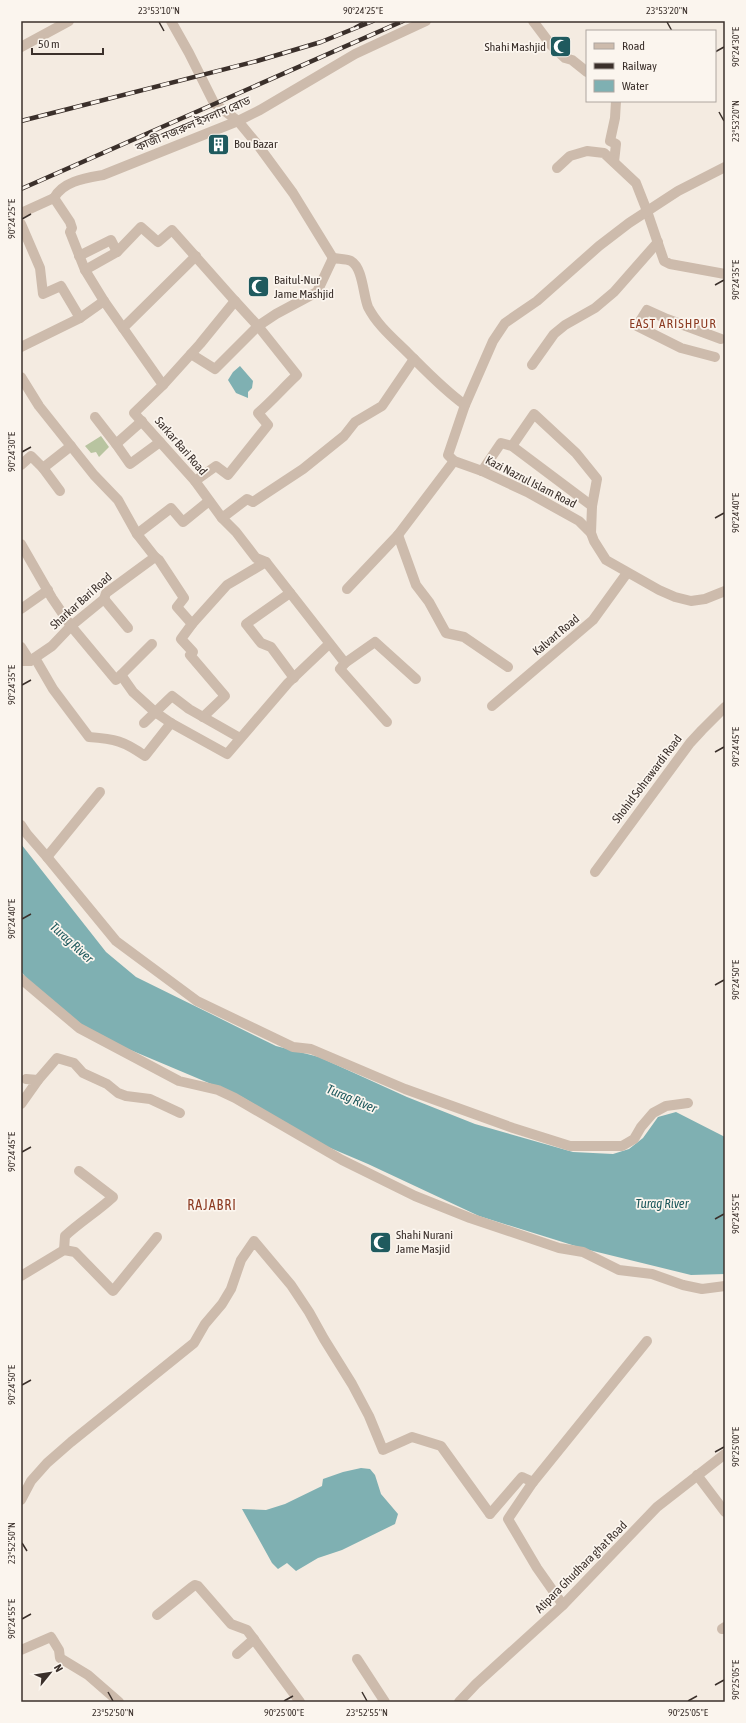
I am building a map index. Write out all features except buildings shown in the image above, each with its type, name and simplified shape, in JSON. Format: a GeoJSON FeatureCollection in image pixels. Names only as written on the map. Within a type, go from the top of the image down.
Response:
{"type":"FeatureCollection","features":[{"type":"Feature","properties":{"kind":"street"},"geometry":{"type":"LineString","coordinates":[[21,47],[69,21]]}},
{"type":"Feature","properties":{"kind":"street"},"geometry":{"type":"LineString","coordinates":[[171,21],[189,53],[214,104],[238,121],[293,193],[333,258],[351,261],[356,266],[368,306],[386,331],[445,390],[465,405]]}},
{"type":"Feature","properties":{"kind":"street","name":"কাজী নজরুল ইসলাম রোড"},"geometry":{"type":"LineString","coordinates":[[54,198],[58,190],[82,178],[103,175],[238,121],[267,106],[355,54],[426,21]]}},
{"type":"Feature","properties":{"kind":"street"},"geometry":{"type":"LineString","coordinates":[[533,21],[551,45],[565,58],[572,60],[586,71]]}},
{"type":"Feature","properties":{"kind":"street"},"geometry":{"type":"LineString","coordinates":[[614,162],[616,144],[610,141],[616,118],[616,102]]}},
{"type":"Feature","properties":{"kind":"street"},"geometry":{"type":"LineString","coordinates":[[557,168],[570,156],[586,151],[604,153],[636,183],[664,261],[667,264],[725,274]]}},
{"type":"Feature","properties":{"kind":"street"},"geometry":{"type":"LineString","coordinates":[[347,589],[398,535],[454,461],[448,455],[465,405],[493,341],[505,323],[537,301],[599,246],[629,223],[678,191],[725,167]]}},
{"type":"Feature","properties":{"kind":"street"},"geometry":{"type":"LineString","coordinates":[[21,213],[54,198],[70,222],[72,228],[70,232],[85,270],[104,301],[163,385],[235,301]]}},
{"type":"Feature","properties":{"kind":"street"},"geometry":{"type":"LineString","coordinates":[[21,224],[40,268],[43,294],[61,286],[80,318]]}},
{"type":"Feature","properties":{"kind":"street"},"geometry":{"type":"LineString","coordinates":[[85,270],[117,252],[141,227],[158,242],[172,230],[258,326],[297,375],[258,413],[268,425],[228,475],[216,466],[195,481]]}},
{"type":"Feature","properties":{"kind":"street"},"geometry":{"type":"LineString","coordinates":[[79,256],[111,240],[117,252]]}},
{"type":"Feature","properties":{"kind":"street"},"geometry":{"type":"LineString","coordinates":[[532,365],[554,334],[565,325],[595,308],[614,292],[658,242]]}},
{"type":"Feature","properties":{"kind":"street"},"geometry":{"type":"LineString","coordinates":[[123,328],[196,256]]}},
{"type":"Feature","properties":{"kind":"street"},"geometry":{"type":"LineString","coordinates":[[191,354],[215,369],[258,326],[276,314],[317,292],[333,258]]}},
{"type":"Feature","properties":{"kind":"street"},"geometry":{"type":"LineString","coordinates":[[21,347],[80,318],[104,301]]}},
{"type":"Feature","properties":{"kind":"street"},"geometry":{"type":"LineString","coordinates":[[715,357],[681,348],[637,326],[647,310],[666,319],[721,339]]}},
{"type":"Feature","properties":{"kind":"street"},"geometry":{"type":"LineString","coordinates":[[222,518],[247,499],[253,502],[285,483],[344,436],[355,422],[382,406],[414,359]]}},
{"type":"Feature","properties":{"kind":"street"},"geometry":{"type":"LineString","coordinates":[[21,377],[39,406],[94,475],[118,500],[137,534],[159,560],[184,598],[177,607],[192,624]]}},
{"type":"Feature","properties":{"kind":"street","name":"Sarkar Bari Road"},"geometry":{"type":"LineString","coordinates":[[163,385],[134,413],[195,481],[222,518],[236,532],[256,558],[266,562],[345,663],[340,669],[387,722]]}},
{"type":"Feature","properties":{"kind":"street"},"geometry":{"type":"LineString","coordinates":[[512,446],[534,414],[576,453],[597,479],[592,506],[591,533]]}},
{"type":"Feature","properties":{"kind":"street"},"geometry":{"type":"LineString","coordinates":[[95,417],[130,464],[160,442]]}},
{"type":"Feature","properties":{"kind":"street"},"geometry":{"type":"LineString","coordinates":[[116,444],[142,421]]}},
{"type":"Feature","properties":{"kind":"street"},"geometry":{"type":"LineString","coordinates":[[482,471],[501,443],[512,446],[592,506]]}},
{"type":"Feature","properties":{"kind":"street"},"geometry":{"type":"LineString","coordinates":[[43,468],[71,446]]}},
{"type":"Feature","properties":{"kind":"street"},"geometry":{"type":"LineString","coordinates":[[21,465],[31,456],[43,468],[60,491]]}},
{"type":"Feature","properties":{"kind":"street","name":"Kazi Nazrul Islam Road"},"geometry":{"type":"LineString","coordinates":[[454,461],[482,471],[527,492],[579,521],[591,533],[594,541],[606,560],[627,573],[675,597],[691,600],[705,599],[725,591]]}},
{"type":"Feature","properties":{"kind":"street"},"geometry":{"type":"LineString","coordinates":[[137,534],[171,508],[183,522],[209,501]]}},
{"type":"Feature","properties":{"kind":"street"},"geometry":{"type":"LineString","coordinates":[[398,535],[416,585],[429,602],[446,633],[464,637],[508,668]]}},
{"type":"Feature","properties":{"kind":"street"},"geometry":{"type":"LineString","coordinates":[[21,544],[71,626],[116,680],[152,644]]}},
{"type":"Feature","properties":{"kind":"street","name":"Sharkar Bari Road"},"geometry":{"type":"LineString","coordinates":[[29,660],[52,646],[71,626],[104,599],[106,593],[155,557]]}},
{"type":"Feature","properties":{"kind":"street"},"geometry":{"type":"LineString","coordinates":[[204,718],[225,696],[190,655],[193,652],[181,639],[192,624],[227,585],[266,562]]}},
{"type":"Feature","properties":{"kind":"street","name":"Kalvart Road"},"geometry":{"type":"LineString","coordinates":[[492,706],[593,620],[627,573]]}},
{"type":"Feature","properties":{"kind":"street"},"geometry":{"type":"LineString","coordinates":[[21,609],[48,590]]}},
{"type":"Feature","properties":{"kind":"street"},"geometry":{"type":"LineString","coordinates":[[290,593],[246,624],[261,643],[271,647],[294,678]]}},
{"type":"Feature","properties":{"kind":"street"},"geometry":{"type":"LineString","coordinates":[[104,599],[128,628]]}},
{"type":"Feature","properties":{"kind":"street"},"geometry":{"type":"LineString","coordinates":[[345,663],[375,642],[416,679]]}},
{"type":"Feature","properties":{"kind":"street"},"geometry":{"type":"LineString","coordinates":[[121,675],[133,692],[155,712],[171,723],[227,754],[294,678],[329,644]]}},
{"type":"Feature","properties":{"kind":"street"},"geometry":{"type":"LineString","coordinates":[[21,647],[29,660],[89,737],[112,738],[131,746],[145,756],[171,723]]}},
{"type":"Feature","properties":{"kind":"street"},"geometry":{"type":"LineString","coordinates":[[144,723],[172,696],[204,718],[240,738]]}},
{"type":"Feature","properties":{"kind":"street","name":"Shohid Sohrawardi Road"},"geometry":{"type":"LineString","coordinates":[[595,872],[690,744],[725,707]]}},
{"type":"Feature","properties":{"kind":"street"},"geometry":{"type":"LineString","coordinates":[[47,857],[100,792]]}},
{"type":"Feature","properties":{"kind":"street"},"geometry":{"type":"LineString","coordinates":[[21,825],[116,941],[197,1001],[293,1047],[311,1049],[404,1088],[514,1128],[570,1146],[622,1146],[634,1139],[641,1127],[653,1113],[666,1106],[688,1103]]}},
{"type":"Feature","properties":{"kind":"street"},"geometry":{"type":"LineString","coordinates":[[21,979],[79,1028],[179,1081],[218,1090],[235,1098],[342,1160],[415,1196],[485,1223],[559,1248],[583,1252],[619,1270],[652,1274],[683,1285],[702,1289],[725,1286]]}},
{"type":"Feature","properties":{"kind":"street"},"geometry":{"type":"LineString","coordinates":[[21,1104],[38,1080],[57,1058],[74,1063],[83,1073],[108,1084],[118,1093],[126,1096],[150,1099],[180,1113]]}},
{"type":"Feature","properties":{"kind":"street"},"geometry":{"type":"LineString","coordinates":[[26,1079],[38,1080]]}},
{"type":"Feature","properties":{"kind":"street"},"geometry":{"type":"LineString","coordinates":[[64,1250],[65,1236],[79,1223],[99,1210],[113,1197],[79,1171]]}},
{"type":"Feature","properties":{"kind":"street"},"geometry":{"type":"LineString","coordinates":[[21,1276],[64,1250],[76,1252],[113,1291],[157,1236]]}},
{"type":"Feature","properties":{"kind":"street"},"geometry":{"type":"LineString","coordinates":[[21,1500],[32,1481],[47,1463],[194,1343],[205,1324],[231,1289],[241,1260],[254,1241],[291,1285],[309,1312],[352,1384],[369,1416],[383,1450],[412,1437],[441,1446],[490,1514]]}},
{"type":"Feature","properties":{"kind":"street"},"geometry":{"type":"LineString","coordinates":[[508,1519],[533,1482],[647,1341]]}},
{"type":"Feature","properties":{"kind":"street","name":"Atipara Ghudhara ghat Road"},"geometry":{"type":"LineString","coordinates":[[459,1702],[476,1684],[563,1605],[657,1507],[725,1454]]}},
{"type":"Feature","properties":{"kind":"street"},"geometry":{"type":"LineString","coordinates":[[697,1475],[725,1512]]}},
{"type":"Feature","properties":{"kind":"street"},"geometry":{"type":"LineString","coordinates":[[490,1514],[522,1477],[533,1482]]}},
{"type":"Feature","properties":{"kind":"street"},"geometry":{"type":"LineString","coordinates":[[490,1514],[501,1513],[508,1519],[537,1568],[563,1605]]}},
{"type":"Feature","properties":{"kind":"street"},"geometry":{"type":"LineString","coordinates":[[156,1616],[194,1585],[198,1586],[231,1624],[247,1630],[300,1702]]}},
{"type":"Feature","properties":{"kind":"street"},"geometry":{"type":"LineString","coordinates":[[21,1650],[51,1636],[59,1650],[60,1658],[88,1675],[119,1702]]}},
{"type":"Feature","properties":{"kind":"street"},"geometry":{"type":"LineString","coordinates":[[237,1654],[254,1639]]}},
{"type":"Feature","properties":{"kind":"street"},"geometry":{"type":"LineString","coordinates":[[357,1659],[385,1702]]}},
{"type":"Feature","properties":{"kind":"green space"},"geometry":{"type":"Polygon","coordinates":[[[101,436],[109,447],[99,457],[96,452],[91,453],[85,446],[101,436]]]}},
{"type":"Feature","properties":{"kind":"water"},"geometry":{"type":"Polygon","coordinates":[[[240,366],[253,381],[252,388],[248,392],[248,398],[236,393],[228,380],[233,372],[240,366]]]}},
{"type":"Feature","properties":{"kind":"water","name":"Turag River"},"geometry":{"type":"Polygon","coordinates":[[[21,844],[106,952],[136,977],[276,1046],[319,1057],[407,1097],[475,1124],[573,1152],[613,1154],[629,1149],[643,1138],[658,1117],[676,1112],[725,1137],[725,1274],[691,1275],[585,1249],[479,1216],[368,1164],[321,1144],[242,1097],[102,1038],[44,1003],[21,971],[21,844]]]}},
{"type":"Feature","properties":{"kind":"water"},"geometry":{"type":"Polygon","coordinates":[[[361,1468],[370,1469],[375,1475],[381,1494],[398,1514],[395,1524],[342,1550],[318,1558],[296,1571],[287,1563],[278,1569],[272,1563],[242,1509],[266,1510],[285,1504],[322,1486],[323,1479],[361,1468]]]}},
{"type":"Feature","properties":{"kind":"railway"},"geometry":{"type":"LineString","coordinates":[[21,121],[257,61],[321,42],[373,21]]}},
{"type":"Feature","properties":{"kind":"railway"},"geometry":{"type":"LineString","coordinates":[[21,189],[403,21]]}},
{"type":"Feature","properties":{"kind":"place","name":"Shahi Mashjid"},"geometry":{"type":"Point","coordinates":[561,47]}},
{"type":"Feature","properties":{"kind":"place","name":"Bou Bazar"},"geometry":{"type":"Point","coordinates":[219,144]}},
{"type":"Feature","properties":{"kind":"place","name":"Baitul-Nur Jame Mashjid"},"geometry":{"type":"Point","coordinates":[258,287]}},
{"type":"Feature","properties":{"kind":"place","name":"Shahi Nurani Jame Masjid"},"geometry":{"type":"Point","coordinates":[381,1242]}},
{"type":"Feature","properties":{"kind":"district","name":"EAST ARISHPUR"},"geometry":{"type":"Point","coordinates":[673,323]}},
{"type":"Feature","properties":{"kind":"district","name":"RAJABRI"},"geometry":{"type":"Point","coordinates":[212,1205]}}]}
